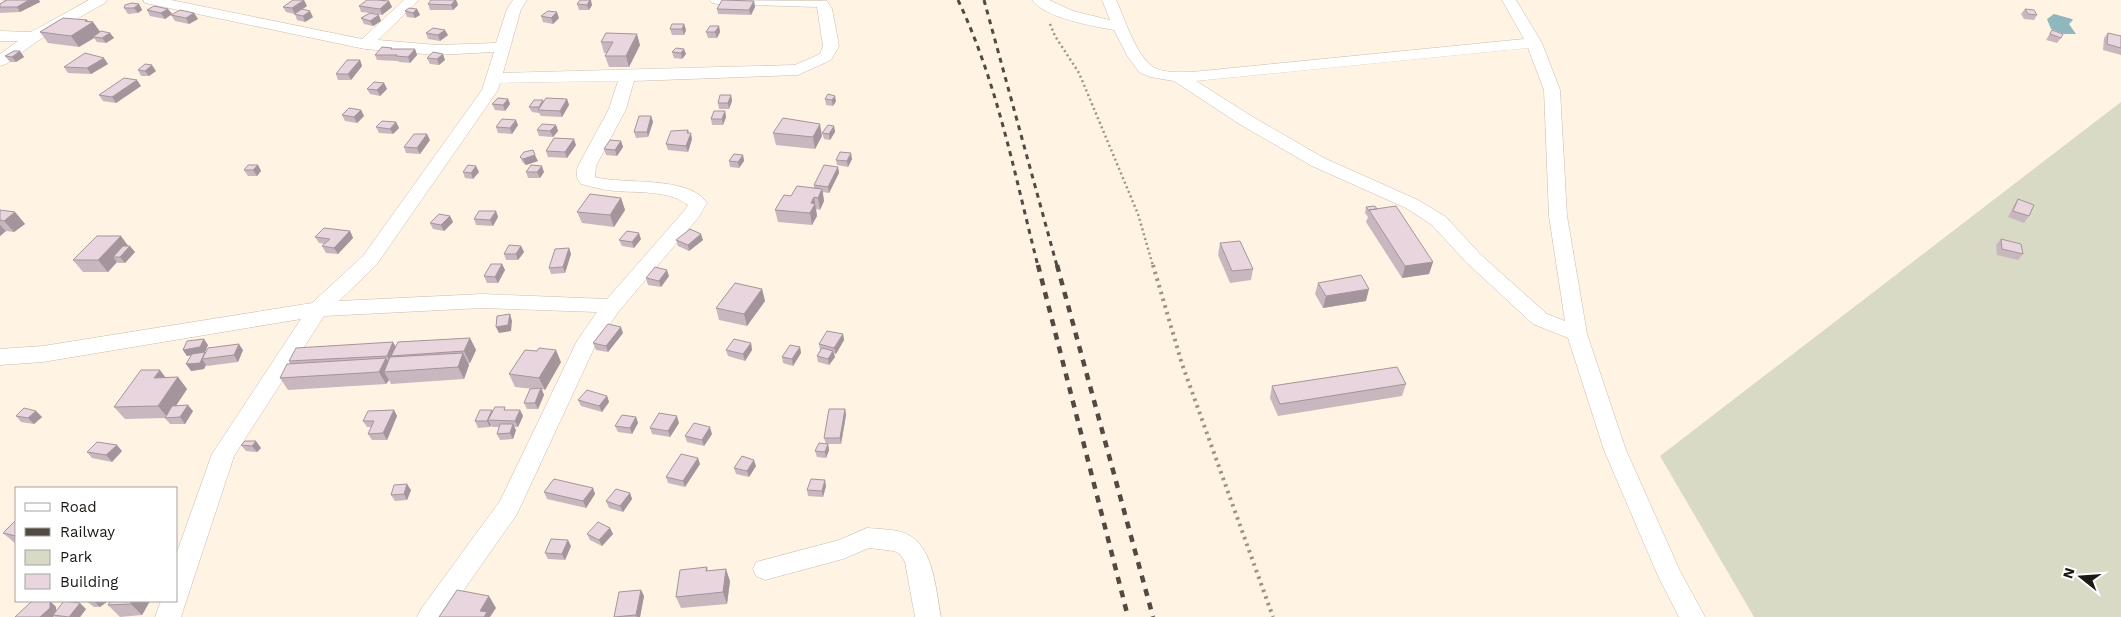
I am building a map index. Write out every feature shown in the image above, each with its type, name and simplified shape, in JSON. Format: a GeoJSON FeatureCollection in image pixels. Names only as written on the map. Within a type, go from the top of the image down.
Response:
{"type":"FeatureCollection","features":[{"type":"Feature","properties":{"kind":"street"},"geometry":{"type":"LineString","coordinates":[[0,61],[34,36],[100,0]]}},
{"type":"Feature","properties":{"kind":"street"},"geometry":{"type":"LineString","coordinates":[[150,0],[365,44],[437,50],[503,47]]}},
{"type":"Feature","properties":{"kind":"street"},"geometry":{"type":"LineString","coordinates":[[365,44],[412,0]]}},
{"type":"Feature","properties":{"kind":"street"},"geometry":{"type":"LineString","coordinates":[[178,586],[223,454],[318,309],[370,260],[490,90],[514,9],[520,0]]}},
{"type":"Feature","properties":{"kind":"street"},"geometry":{"type":"LineString","coordinates":[[494,78],[798,70],[826,58],[831,46],[825,9],[822,4],[813,2],[717,0]]}},
{"type":"Feature","properties":{"kind":"street"},"geometry":{"type":"LineString","coordinates":[[1039,0],[1061,11],[1085,19],[1120,26]]}},
{"type":"Feature","properties":{"kind":"street"},"geometry":{"type":"LineString","coordinates":[[1109,0],[1138,62],[1151,72],[1177,76],[1201,76],[1534,43]]}},
{"type":"Feature","properties":{"kind":"street"},"geometry":{"type":"LineString","coordinates":[[1509,0],[1534,43],[1552,90],[1558,216],[1576,334],[1615,450],[1670,576],[1692,617]]}},
{"type":"Feature","properties":{"kind":"street"},"geometry":{"type":"LineString","coordinates":[[0,36],[34,36]]}},
{"type":"Feature","properties":{"kind":"street"},"geometry":{"type":"LineString","coordinates":[[430,617],[509,506],[586,341],[612,306],[664,249],[692,214],[698,203],[691,196],[652,188],[598,184],[587,180],[584,173],[623,99],[627,85],[627,76]]}},
{"type":"Feature","properties":{"kind":"street"},"geometry":{"type":"LineString","coordinates":[[1177,76],[1247,121],[1318,162],[1412,204],[1439,221],[1472,258],[1510,290],[1540,319],[1576,334]]}},
{"type":"Feature","properties":{"kind":"street"},"geometry":{"type":"LineString","coordinates":[[0,357],[43,354],[318,309],[482,301],[612,306]]}},
{"type":"Feature","properties":{"kind":"street"},"geometry":{"type":"LineString","coordinates":[[765,569],[843,549],[867,538],[898,541],[909,547],[917,561],[928,617]]}},
{"type":"Feature","properties":{"kind":"street"},"geometry":{"type":"LineString","coordinates":[[168,617],[173,602]]}},
{"type":"Feature","properties":{"kind":"path"},"geometry":{"type":"LineString","coordinates":[[1039,0],[1055,36],[1080,74],[1138,214],[1182,364],[1273,617]]}},
{"type":"Feature","properties":{"kind":"green space"},"geometry":{"type":"Polygon","coordinates":[[[2121,102],[2121,617],[1754,617],[1660,456],[2121,102]]]}},
{"type":"Feature","properties":{"kind":"water"},"geometry":{"type":"Polygon","coordinates":[[[2054,14],[2072,19],[2069,24],[2076,34],[2064,34],[2051,29],[2047,19],[2054,14]]]}},
{"type":"Feature","properties":{"kind":"building"},"geometry":{"type":"Polygon","coordinates":[[[7,0],[29,0],[17,7],[0,7],[0,4],[7,0]]]}},
{"type":"Feature","properties":{"kind":"building"},"geometry":{"type":"Polygon","coordinates":[[[293,0],[304,0],[292,8],[283,7],[293,0]]]}},
{"type":"Feature","properties":{"kind":"building"},"geometry":{"type":"Polygon","coordinates":[[[367,0],[389,1],[380,9],[359,6],[367,0]]]}},
{"type":"Feature","properties":{"kind":"building"},"geometry":{"type":"Polygon","coordinates":[[[431,0],[455,0],[451,5],[428,4],[431,0]]]}},
{"type":"Feature","properties":{"kind":"building"},"geometry":{"type":"Polygon","coordinates":[[[580,0],[590,0],[587,5],[577,4],[580,0]]]}},
{"type":"Feature","properties":{"kind":"building"},"geometry":{"type":"Polygon","coordinates":[[[722,0],[754,1],[749,10],[717,9],[722,0]]]}},
{"type":"Feature","properties":{"kind":"building"},"geometry":{"type":"Polygon","coordinates":[[[139,4],[134,8],[124,8],[125,5],[139,4]]]}},
{"type":"Feature","properties":{"kind":"building"},"geometry":{"type":"Polygon","coordinates":[[[154,6],[168,9],[161,13],[147,10],[154,6]]]}},
{"type":"Feature","properties":{"kind":"building"},"geometry":{"type":"Polygon","coordinates":[[[409,8],[417,9],[413,13],[405,11],[409,8]]]}},
{"type":"Feature","properties":{"kind":"building"},"geometry":{"type":"Polygon","coordinates":[[[302,9],[310,11],[303,16],[294,14],[302,9]]]}},
{"type":"Feature","properties":{"kind":"building"},"geometry":{"type":"Polygon","coordinates":[[[2025,9],[2034,10],[2037,15],[2028,14],[2025,9]]]}},
{"type":"Feature","properties":{"kind":"building"},"geometry":{"type":"Polygon","coordinates":[[[180,10],[194,13],[186,18],[171,15],[180,10]]]}},
{"type":"Feature","properties":{"kind":"building"},"geometry":{"type":"Polygon","coordinates":[[[548,11],[557,12],[551,18],[541,16],[548,11]]]}},
{"type":"Feature","properties":{"kind":"building"},"geometry":{"type":"Polygon","coordinates":[[[370,13],[379,15],[370,21],[361,18],[370,13]]]}},
{"type":"Feature","properties":{"kind":"building"},"geometry":{"type":"Polygon","coordinates":[[[63,18],[93,22],[71,36],[40,32],[63,18]]]}},
{"type":"Feature","properties":{"kind":"building"},"geometry":{"type":"Polygon","coordinates":[[[672,24],[684,24],[682,29],[670,29],[672,24]]]}},
{"type":"Feature","properties":{"kind":"building"},"geometry":{"type":"Polygon","coordinates":[[[710,26],[719,26],[715,32],[706,32],[710,26]]]}},
{"type":"Feature","properties":{"kind":"building"},"geometry":{"type":"Polygon","coordinates":[[[433,28],[445,30],[438,35],[426,33],[433,28]]]}},
{"type":"Feature","properties":{"kind":"building"},"geometry":{"type":"Polygon","coordinates":[[[2052,30],[2063,34],[2061,38],[2050,34],[2052,30]]]}},
{"type":"Feature","properties":{"kind":"building"},"geometry":{"type":"Polygon","coordinates":[[[101,31],[110,33],[102,38],[93,37],[101,31]]]}},
{"type":"Feature","properties":{"kind":"building"},"geometry":{"type":"Polygon","coordinates":[[[606,33],[637,34],[626,56],[605,56],[613,42],[601,42],[606,33]]]}},
{"type":"Feature","properties":{"kind":"building"},"geometry":{"type":"Polygon","coordinates":[[[2108,33],[2121,36],[2121,48],[2107,44],[2108,33]]]}},
{"type":"Feature","properties":{"kind":"building"},"geometry":{"type":"Polygon","coordinates":[[[382,47],[415,49],[408,57],[375,55],[382,47]]]}},
{"type":"Feature","properties":{"kind":"building"},"geometry":{"type":"Polygon","coordinates":[[[676,48],[684,49],[681,53],[672,52],[676,48]]]}},
{"type":"Feature","properties":{"kind":"building"},"geometry":{"type":"Polygon","coordinates":[[[14,51],[20,51],[12,57],[5,56],[14,51]]]}},
{"type":"Feature","properties":{"kind":"building"},"geometry":{"type":"Polygon","coordinates":[[[433,52],[443,54],[437,59],[427,58],[433,52]]]}},
{"type":"Feature","properties":{"kind":"building"},"geometry":{"type":"Polygon","coordinates":[[[85,53],[104,58],[87,68],[64,67],[85,53]]]}},
{"type":"Feature","properties":{"kind":"building"},"geometry":{"type":"Polygon","coordinates":[[[347,60],[360,60],[348,74],[336,74],[347,60]]]}},
{"type":"Feature","properties":{"kind":"building"},"geometry":{"type":"Polygon","coordinates":[[[145,64],[152,65],[145,71],[138,70],[145,64]]]}},
{"type":"Feature","properties":{"kind":"building"},"geometry":{"type":"Polygon","coordinates":[[[124,78],[137,80],[112,97],[99,95],[124,78]]]}},
{"type":"Feature","properties":{"kind":"building"},"geometry":{"type":"Polygon","coordinates":[[[374,82],[384,83],[377,90],[367,89],[374,82]]]}},
{"type":"Feature","properties":{"kind":"building"},"geometry":{"type":"Polygon","coordinates":[[[828,94],[835,96],[832,100],[825,99],[828,94]]]}},
{"type":"Feature","properties":{"kind":"building"},"geometry":{"type":"Polygon","coordinates":[[[720,95],[731,95],[728,103],[718,103],[720,95]]]}},
{"type":"Feature","properties":{"kind":"building"},"geometry":{"type":"Polygon","coordinates":[[[498,98],[508,99],[503,105],[492,104],[498,98]]]}},
{"type":"Feature","properties":{"kind":"building"},"geometry":{"type":"Polygon","coordinates":[[[546,98],[567,99],[560,111],[538,110],[546,98]]]}},
{"type":"Feature","properties":{"kind":"building"},"geometry":{"type":"Polygon","coordinates":[[[534,100],[543,100],[539,107],[529,107],[534,100]]]}},
{"type":"Feature","properties":{"kind":"building"},"geometry":{"type":"Polygon","coordinates":[[[349,108],[361,110],[354,117],[342,115],[349,108]]]}},
{"type":"Feature","properties":{"kind":"building"},"geometry":{"type":"Polygon","coordinates":[[[714,111],[725,111],[722,119],[711,119],[714,111]]]}},
{"type":"Feature","properties":{"kind":"building"},"geometry":{"type":"Polygon","coordinates":[[[639,116],[651,116],[647,132],[634,132],[639,116]]]}},
{"type":"Feature","properties":{"kind":"building"},"geometry":{"type":"Polygon","coordinates":[[[783,118],[820,124],[813,137],[773,133],[783,118]]]}},
{"type":"Feature","properties":{"kind":"building"},"geometry":{"type":"Polygon","coordinates":[[[502,119],[516,120],[510,128],[496,127],[502,119]]]}},
{"type":"Feature","properties":{"kind":"building"},"geometry":{"type":"Polygon","coordinates":[[[382,121],[396,122],[390,129],[376,127],[382,121]]]}},
{"type":"Feature","properties":{"kind":"building"},"geometry":{"type":"Polygon","coordinates":[[[542,124],[556,125],[550,131],[537,130],[542,124]]]}},
{"type":"Feature","properties":{"kind":"building"},"geometry":{"type":"Polygon","coordinates":[[[828,125],[834,126],[829,134],[822,133],[828,125]]]}},
{"type":"Feature","properties":{"kind":"building"},"geometry":{"type":"Polygon","coordinates":[[[688,130],[687,133],[691,133],[686,146],[666,144],[671,131],[688,130]]]}},
{"type":"Feature","properties":{"kind":"building"},"geometry":{"type":"Polygon","coordinates":[[[414,134],[427,134],[417,148],[404,147],[414,134]]]}},
{"type":"Feature","properties":{"kind":"building"},"geometry":{"type":"Polygon","coordinates":[[[554,138],[574,139],[565,152],[546,151],[554,138]]]}},
{"type":"Feature","properties":{"kind":"building"},"geometry":{"type":"Polygon","coordinates":[[[610,140],[621,141],[615,150],[604,149],[610,140]]]}},
{"type":"Feature","properties":{"kind":"building"},"geometry":{"type":"Polygon","coordinates":[[[533,150],[535,155],[523,159],[520,157],[524,152],[533,150]]]}},
{"type":"Feature","properties":{"kind":"building"},"geometry":{"type":"Polygon","coordinates":[[[840,152],[851,153],[847,161],[836,160],[840,152]]]}},
{"type":"Feature","properties":{"kind":"building"},"geometry":{"type":"Polygon","coordinates":[[[734,154],[743,155],[738,162],[729,161],[734,154]]]}},
{"type":"Feature","properties":{"kind":"building"},"geometry":{"type":"Polygon","coordinates":[[[248,165],[258,165],[253,170],[244,170],[248,165]]]}},
{"type":"Feature","properties":{"kind":"building"},"geometry":{"type":"Polygon","coordinates":[[[468,165],[476,166],[471,173],[463,172],[468,165]]]}},
{"type":"Feature","properties":{"kind":"building"},"geometry":{"type":"Polygon","coordinates":[[[531,165],[542,166],[537,172],[526,172],[531,165]]]}},
{"type":"Feature","properties":{"kind":"building"},"geometry":{"type":"Polygon","coordinates":[[[824,165],[838,167],[828,187],[814,185],[824,165]]]}},
{"type":"Feature","properties":{"kind":"building"},"geometry":{"type":"Polygon","coordinates":[[[797,186],[822,189],[818,198],[814,197],[811,203],[815,204],[810,213],[775,210],[784,195],[791,196],[797,186]]]}},
{"type":"Feature","properties":{"kind":"building"},"geometry":{"type":"Polygon","coordinates":[[[590,194],[621,198],[610,215],[577,212],[590,194]]]}},
{"type":"Feature","properties":{"kind":"building"},"geometry":{"type":"Polygon","coordinates":[[[2018,199],[2034,205],[2029,216],[2013,211],[2018,199]]]}},
{"type":"Feature","properties":{"kind":"building"},"geometry":{"type":"Polygon","coordinates":[[[1375,206],[1377,209],[1369,211],[1366,207],[1375,206]]]}},
{"type":"Feature","properties":{"kind":"building"},"geometry":{"type":"Polygon","coordinates":[[[1396,206],[1433,262],[1405,266],[1369,210],[1396,206]]]}},
{"type":"Feature","properties":{"kind":"building"},"geometry":{"type":"Polygon","coordinates":[[[0,210],[15,212],[4,221],[0,220],[0,210]]]}},
{"type":"Feature","properties":{"kind":"building"},"geometry":{"type":"Polygon","coordinates":[[[479,211],[496,211],[490,220],[474,219],[479,211]]]}},
{"type":"Feature","properties":{"kind":"building"},"geometry":{"type":"Polygon","coordinates":[[[439,214],[450,216],[441,225],[430,223],[439,214]]]}},
{"type":"Feature","properties":{"kind":"building"},"geometry":{"type":"Polygon","coordinates":[[[324,228],[350,231],[334,248],[322,246],[330,239],[315,237],[324,228]]]}},
{"type":"Feature","properties":{"kind":"building"},"geometry":{"type":"Polygon","coordinates":[[[690,229],[701,234],[688,245],[676,240],[690,229]]]}},
{"type":"Feature","properties":{"kind":"building"},"geometry":{"type":"Polygon","coordinates":[[[627,231],[639,233],[632,242],[619,240],[627,231]]]}},
{"type":"Feature","properties":{"kind":"building"},"geometry":{"type":"Polygon","coordinates":[[[97,236],[121,236],[98,260],[73,260],[97,236]]]}},
{"type":"Feature","properties":{"kind":"building"},"geometry":{"type":"Polygon","coordinates":[[[2001,239],[2021,244],[2023,254],[2002,249],[2001,239]]]}},
{"type":"Feature","properties":{"kind":"building"},"geometry":{"type":"Polygon","coordinates":[[[1240,241],[1253,269],[1232,271],[1220,243],[1240,241]]]}},
{"type":"Feature","properties":{"kind":"building"},"geometry":{"type":"Polygon","coordinates":[[[509,245],[521,246],[516,254],[504,254],[509,245]]]}},
{"type":"Feature","properties":{"kind":"building"},"geometry":{"type":"Polygon","coordinates":[[[123,246],[130,246],[120,257],[113,257],[123,246]]]}},
{"type":"Feature","properties":{"kind":"building"},"geometry":{"type":"Polygon","coordinates":[[[569,248],[563,267],[549,268],[555,249],[569,248]]]}},
{"type":"Feature","properties":{"kind":"building"},"geometry":{"type":"Polygon","coordinates":[[[491,264],[502,264],[495,277],[484,276],[491,264]]]}},
{"type":"Feature","properties":{"kind":"building"},"geometry":{"type":"Polygon","coordinates":[[[655,267],[667,270],[659,281],[646,278],[655,267]]]}},
{"type":"Feature","properties":{"kind":"building"},"geometry":{"type":"Polygon","coordinates":[[[1361,275],[1369,289],[1326,296],[1318,283],[1361,275]]]}},
{"type":"Feature","properties":{"kind":"building"},"geometry":{"type":"Polygon","coordinates":[[[735,283],[762,289],[744,314],[716,308],[735,283]]]}},
{"type":"Feature","properties":{"kind":"building"},"geometry":{"type":"Polygon","coordinates":[[[510,314],[508,325],[496,327],[497,316],[510,314]]]}},
{"type":"Feature","properties":{"kind":"building"},"geometry":{"type":"Polygon","coordinates":[[[608,324],[621,327],[606,346],[593,343],[608,324]]]}},
{"type":"Feature","properties":{"kind":"building"},"geometry":{"type":"Polygon","coordinates":[[[827,331],[843,334],[834,348],[819,344],[827,331]]]}},
{"type":"Feature","properties":{"kind":"building"},"geometry":{"type":"Polygon","coordinates":[[[470,338],[464,351],[391,356],[398,342],[470,338]]]}},
{"type":"Feature","properties":{"kind":"building"},"geometry":{"type":"Polygon","coordinates":[[[204,339],[200,347],[183,350],[187,341],[204,339]]]}},
{"type":"Feature","properties":{"kind":"building"},"geometry":{"type":"Polygon","coordinates":[[[734,339],[751,343],[743,354],[726,350],[734,339]]]}},
{"type":"Feature","properties":{"kind":"building"},"geometry":{"type":"Polygon","coordinates":[[[393,342],[387,356],[289,361],[296,348],[393,342]]]}},
{"type":"Feature","properties":{"kind":"building"},"geometry":{"type":"Polygon","coordinates":[[[239,344],[234,355],[202,359],[208,348],[239,344]]]}},
{"type":"Feature","properties":{"kind":"building"},"geometry":{"type":"Polygon","coordinates":[[[790,345],[800,347],[792,359],[782,357],[790,345]]]}},
{"type":"Feature","properties":{"kind":"building"},"geometry":{"type":"Polygon","coordinates":[[[539,348],[556,350],[539,378],[509,374],[525,350],[537,351],[539,348]]]}},
{"type":"Feature","properties":{"kind":"building"},"geometry":{"type":"Polygon","coordinates":[[[822,348],[833,351],[828,359],[817,356],[822,348]]]}},
{"type":"Feature","properties":{"kind":"building"},"geometry":{"type":"Polygon","coordinates":[[[205,352],[200,363],[186,364],[192,354],[205,352]]]}},
{"type":"Feature","properties":{"kind":"building"},"geometry":{"type":"Polygon","coordinates":[[[463,353],[458,367],[384,372],[390,357],[463,353]]]}},
{"type":"Feature","properties":{"kind":"building"},"geometry":{"type":"Polygon","coordinates":[[[386,358],[379,372],[280,378],[287,364],[386,358]]]}},
{"type":"Feature","properties":{"kind":"building"},"geometry":{"type":"Polygon","coordinates":[[[1397,367],[1406,384],[1280,404],[1272,386],[1397,367]]]}},
{"type":"Feature","properties":{"kind":"building"},"geometry":{"type":"Polygon","coordinates":[[[141,370],[160,370],[154,378],[178,377],[158,406],[114,407],[141,370]]]}},
{"type":"Feature","properties":{"kind":"building"},"geometry":{"type":"Polygon","coordinates":[[[541,388],[535,403],[524,403],[530,389],[541,388]]]}},
{"type":"Feature","properties":{"kind":"building"},"geometry":{"type":"Polygon","coordinates":[[[587,390],[607,396],[599,406],[578,400],[587,390]]]}},
{"type":"Feature","properties":{"kind":"building"},"geometry":{"type":"Polygon","coordinates":[[[188,405],[180,417],[165,418],[172,406],[188,405]]]}},
{"type":"Feature","properties":{"kind":"building"},"geometry":{"type":"Polygon","coordinates":[[[495,407],[505,407],[504,410],[520,410],[515,421],[488,420],[495,407]]]}},
{"type":"Feature","properties":{"kind":"building"},"geometry":{"type":"Polygon","coordinates":[[[24,408],[36,411],[28,418],[16,416],[24,408]]]}},
{"type":"Feature","properties":{"kind":"building"},"geometry":{"type":"Polygon","coordinates":[[[829,409],[845,409],[840,438],[824,438],[829,409]]]}},
{"type":"Feature","properties":{"kind":"building"},"geometry":{"type":"Polygon","coordinates":[[[394,410],[383,433],[368,434],[374,421],[363,421],[368,411],[394,410]]]}},
{"type":"Feature","properties":{"kind":"building"},"geometry":{"type":"Polygon","coordinates":[[[480,410],[492,410],[487,421],[475,421],[480,410]]]}},
{"type":"Feature","properties":{"kind":"building"},"geometry":{"type":"Polygon","coordinates":[[[659,413],[677,416],[668,431],[650,428],[659,413]]]}},
{"type":"Feature","properties":{"kind":"building"},"geometry":{"type":"Polygon","coordinates":[[[622,415],[636,417],[630,428],[615,426],[622,415]]]}},
{"type":"Feature","properties":{"kind":"building"},"geometry":{"type":"Polygon","coordinates":[[[694,423],[710,427],[702,440],[685,436],[694,423]]]}},
{"type":"Feature","properties":{"kind":"building"},"geometry":{"type":"Polygon","coordinates":[[[500,424],[513,424],[510,433],[497,434],[500,424]]]}},
{"type":"Feature","properties":{"kind":"building"},"geometry":{"type":"Polygon","coordinates":[[[245,441],[256,441],[252,446],[241,445],[245,441]]]}},
{"type":"Feature","properties":{"kind":"building"},"geometry":{"type":"Polygon","coordinates":[[[97,442],[117,445],[106,455],[87,452],[97,442]]]}},
{"type":"Feature","properties":{"kind":"building"},"geometry":{"type":"Polygon","coordinates":[[[819,443],[828,444],[825,452],[815,451],[819,443]]]}},
{"type":"Feature","properties":{"kind":"building"},"geometry":{"type":"Polygon","coordinates":[[[681,454],[698,458],[683,481],[666,477],[681,454]]]}},
{"type":"Feature","properties":{"kind":"building"},"geometry":{"type":"Polygon","coordinates":[[[742,456],[754,460],[747,471],[734,468],[742,456]]]}},
{"type":"Feature","properties":{"kind":"building"},"geometry":{"type":"Polygon","coordinates":[[[554,479],[593,488],[583,501],[544,492],[554,479]]]}},
{"type":"Feature","properties":{"kind":"building"},"geometry":{"type":"Polygon","coordinates":[[[811,479],[825,480],[822,491],[807,490],[811,479]]]}},
{"type":"Feature","properties":{"kind":"building"},"geometry":{"type":"Polygon","coordinates":[[[407,484],[404,494],[391,495],[394,485],[407,484]]]}},
{"type":"Feature","properties":{"kind":"building"},"geometry":{"type":"Polygon","coordinates":[[[616,489],[630,493],[620,506],[606,501],[616,489]]]}},
{"type":"Feature","properties":{"kind":"building"},"geometry":{"type":"Polygon","coordinates":[[[15,521],[15,536],[3,533],[15,521]]]}},
{"type":"Feature","properties":{"kind":"building"},"geometry":{"type":"Polygon","coordinates":[[[598,522],[610,528],[599,540],[587,534],[598,522]]]}},
{"type":"Feature","properties":{"kind":"building"},"geometry":{"type":"Polygon","coordinates":[[[551,539],[568,540],[562,554],[545,553],[551,539]]]}},
{"type":"Feature","properties":{"kind":"building"},"geometry":{"type":"Polygon","coordinates":[[[707,567],[706,571],[726,569],[723,592],[676,597],[680,570],[707,567]]]}},
{"type":"Feature","properties":{"kind":"building"},"geometry":{"type":"Polygon","coordinates":[[[457,590],[489,596],[480,611],[487,612],[484,617],[439,617],[457,590]]]}},
{"type":"Feature","properties":{"kind":"building"},"geometry":{"type":"Polygon","coordinates":[[[641,590],[636,615],[614,617],[619,592],[641,590]]]}},
{"type":"Feature","properties":{"kind":"building"},"geometry":{"type":"Polygon","coordinates":[[[31,602],[50,602],[50,608],[40,617],[15,617],[31,602]]]}},
{"type":"Feature","properties":{"kind":"building"},"geometry":{"type":"Polygon","coordinates":[[[63,602],[80,603],[69,617],[53,615],[63,602]]]}},
{"type":"Feature","properties":{"kind":"building"},"geometry":{"type":"Polygon","coordinates":[[[110,602],[132,602],[131,604],[108,605],[110,602]]]}},
{"type":"Feature","properties":{"kind":"railway"},"geometry":{"type":"LineString","coordinates":[[958,0],[972,32],[995,98],[1038,266]]}},
{"type":"Feature","properties":{"kind":"railway"},"geometry":{"type":"LineString","coordinates":[[984,0],[1057,266]]}},
{"type":"Feature","properties":{"kind":"railway"},"geometry":{"type":"LineString","coordinates":[[1038,265],[1128,617]]}},
{"type":"Feature","properties":{"kind":"railway"},"geometry":{"type":"LineString","coordinates":[[1057,265],[1153,617]]}}]}
